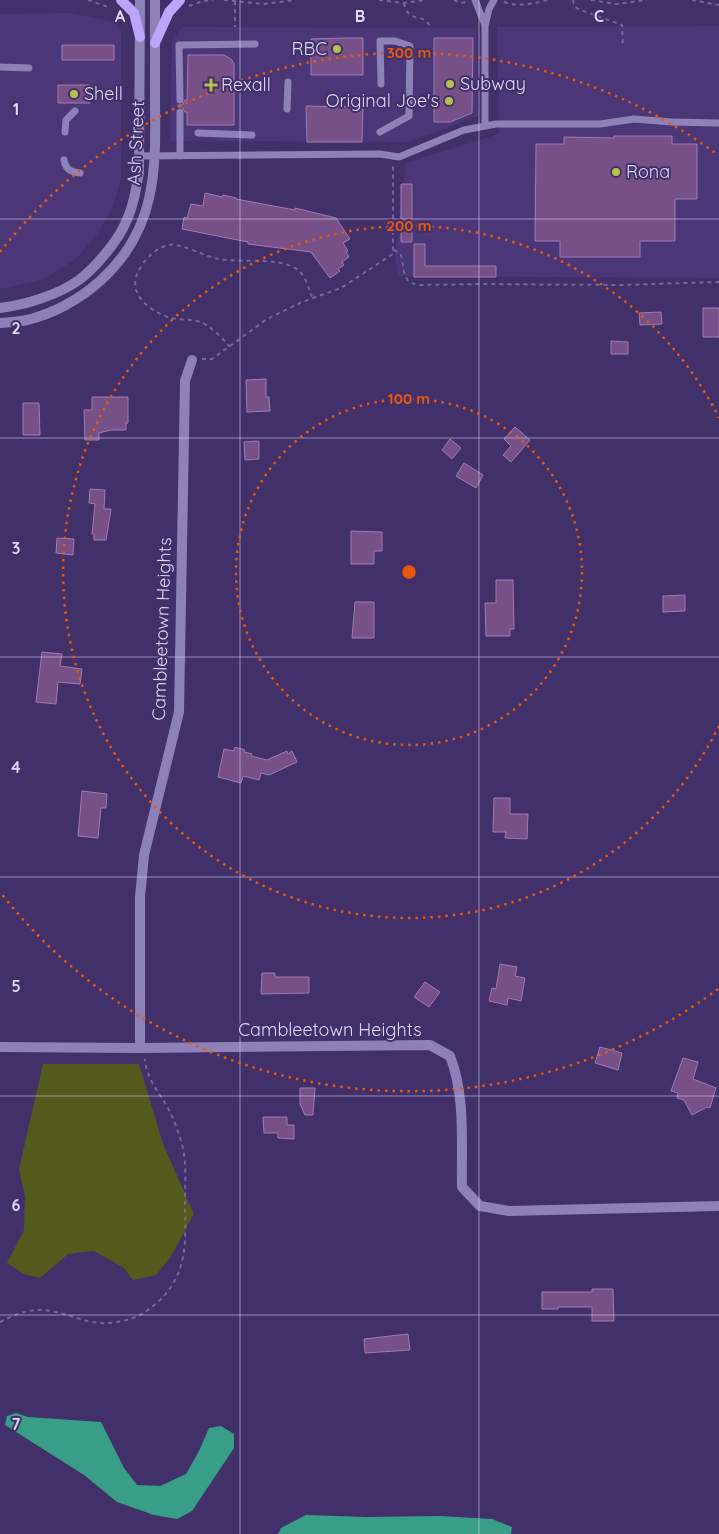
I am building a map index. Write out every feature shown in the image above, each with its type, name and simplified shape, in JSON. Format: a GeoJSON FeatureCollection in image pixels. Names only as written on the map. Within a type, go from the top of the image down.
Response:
{"type":"FeatureCollection","features":[{"type":"Feature","properties":{"kind":"main road"},"geometry":{"type":"LineString","coordinates":[[121,0],[134,13],[140,37]]}},
{"type":"Feature","properties":{"kind":"main road"},"geometry":{"type":"LineString","coordinates":[[155,43],[169,12],[182,4]]}},
{"type":"Feature","properties":{"kind":"street","name":"Ash Street"},"geometry":{"type":"LineString","coordinates":[[0,308],[50,296],[79,279],[117,240],[126,222],[134,199],[139,172],[140,0]]}},
{"type":"Feature","properties":{"kind":"street","name":"Ash Street"},"geometry":{"type":"LineString","coordinates":[[0,323],[26,320],[70,303],[91,289],[120,262],[134,240],[152,188],[156,156],[155,0]]}},
{"type":"Feature","properties":{"kind":"street","name":"Cambleetown Heights"},"geometry":{"type":"LineString","coordinates":[[143,1048],[140,896],[144,855],[179,712],[185,381],[192,360]]}},
{"type":"Feature","properties":{"kind":"street","name":"Cambleetown Heights"},"geometry":{"type":"LineString","coordinates":[[0,1047],[143,1048],[430,1045],[450,1056],[455,1069],[460,1106],[462,1187],[480,1206],[509,1212],[719,1206]]}},
{"type":"Feature","properties":{"kind":"lane"},"geometry":{"type":"LineString","coordinates":[[472,1],[485,26]]}},
{"type":"Feature","properties":{"kind":"lane"},"geometry":{"type":"LineString","coordinates":[[485,126],[485,26],[489,9],[497,1]]}},
{"type":"Feature","properties":{"kind":"lane"},"geometry":{"type":"LineString","coordinates":[[380,132],[409,116],[410,46],[380,41],[381,84]]}},
{"type":"Feature","properties":{"kind":"lane"},"geometry":{"type":"LineString","coordinates":[[180,100],[179,45],[255,44]]}},
{"type":"Feature","properties":{"kind":"lane"},"geometry":{"type":"LineString","coordinates":[[0,68],[29,68]]}},
{"type":"Feature","properties":{"kind":"lane"},"geometry":{"type":"LineString","coordinates":[[287,109],[288,82]]}},
{"type":"Feature","properties":{"kind":"lane"},"geometry":{"type":"LineString","coordinates":[[65,132],[66,120],[75,111]]}},
{"type":"Feature","properties":{"kind":"lane"},"geometry":{"type":"LineString","coordinates":[[180,112],[180,156]]}},
{"type":"Feature","properties":{"kind":"lane"},"geometry":{"type":"LineString","coordinates":[[139,156],[380,154],[399,157],[453,134],[485,126],[513,124],[600,124],[634,119],[719,123]]}},
{"type":"Feature","properties":{"kind":"lane"},"geometry":{"type":"LineString","coordinates":[[198,134],[252,135]]}},
{"type":"Feature","properties":{"kind":"lane"},"geometry":{"type":"LineString","coordinates":[[64,160],[66,168],[80,173]]}},
{"type":"Feature","properties":{"kind":"path"},"geometry":{"type":"LineString","coordinates":[[88,0],[108,7]]}},
{"type":"Feature","properties":{"kind":"path"},"geometry":{"type":"LineString","coordinates":[[182,4],[213,0]]}},
{"type":"Feature","properties":{"kind":"path"},"geometry":{"type":"LineString","coordinates":[[224,0],[263,4],[295,0]]}},
{"type":"Feature","properties":{"kind":"path"},"geometry":{"type":"LineString","coordinates":[[379,0],[404,3],[425,0]]}},
{"type":"Feature","properties":{"kind":"path"},"geometry":{"type":"LineString","coordinates":[[454,0],[462,3],[472,1]]}},
{"type":"Feature","properties":{"kind":"path"},"geometry":{"type":"LineString","coordinates":[[497,1],[512,5],[531,4],[548,0]]}},
{"type":"Feature","properties":{"kind":"path"},"geometry":{"type":"LineString","coordinates":[[573,0],[574,6],[578,9],[622,25],[623,46]]}},
{"type":"Feature","properties":{"kind":"path"},"geometry":{"type":"LineString","coordinates":[[591,0],[616,4],[647,0]]}},
{"type":"Feature","properties":{"kind":"path"},"geometry":{"type":"LineString","coordinates":[[692,0],[719,5]]}},
{"type":"Feature","properties":{"kind":"path"},"geometry":{"type":"LineString","coordinates":[[235,1],[235,27]]}},
{"type":"Feature","properties":{"kind":"path"},"geometry":{"type":"LineString","coordinates":[[404,3],[406,12],[409,15],[424,19],[430,28]]}},
{"type":"Feature","properties":{"kind":"path"},"geometry":{"type":"LineString","coordinates":[[192,360],[212,359],[267,319],[312,298],[341,288],[393,254],[393,166]]}},
{"type":"Feature","properties":{"kind":"path"},"geometry":{"type":"LineString","coordinates":[[230,347],[206,325],[200,322],[172,318],[159,313],[140,299],[135,285],[136,276],[139,269],[154,252],[170,244],[217,259],[285,264],[300,271],[312,298]]}},
{"type":"Feature","properties":{"kind":"path"},"geometry":{"type":"LineString","coordinates":[[394,250],[400,253],[405,278],[412,284],[419,286],[482,284],[622,286],[719,282]]}},
{"type":"Feature","properties":{"kind":"path"},"geometry":{"type":"LineString","coordinates":[[0,1322],[19,1314],[38,1310],[61,1313],[97,1324],[124,1321],[139,1316],[152,1308],[172,1286],[179,1272],[185,1250],[183,1146],[175,1122],[146,1068],[143,1048]]}},
{"type":"Feature","properties":{"kind":"shaded area"},"geometry":{"type":"Polygon","coordinates":[[[71,13],[114,22],[121,30],[121,178],[113,207],[98,233],[76,259],[44,279],[0,288],[0,14],[71,13]]]}},
{"type":"Feature","properties":{"kind":"shaded area"},"geometry":{"type":"Polygon","coordinates":[[[719,26],[719,278],[398,276],[395,257],[406,163],[499,134],[497,27],[719,26]]]}},
{"type":"Feature","properties":{"kind":"shaded area"},"geometry":{"type":"Polygon","coordinates":[[[182,27],[476,28],[478,116],[408,142],[170,141],[172,43],[182,27]]]}},
{"type":"Feature","properties":{"kind":"shaded area"},"geometry":{"type":"Polygon","coordinates":[[[43,1064],[139,1064],[163,1144],[194,1214],[170,1258],[156,1275],[133,1280],[124,1268],[94,1251],[68,1254],[40,1278],[24,1274],[7,1263],[24,1230],[25,1196],[19,1169],[43,1064]]]}},
{"type":"Feature","properties":{"kind":"shaded area"},"geometry":{"type":"Polygon","coordinates":[[[16,1413],[28,1417],[101,1422],[124,1468],[137,1485],[160,1486],[186,1474],[209,1428],[221,1426],[234,1434],[234,1448],[192,1511],[177,1519],[154,1515],[117,1502],[84,1475],[5,1425],[7,1416],[16,1413]]]}},
{"type":"Feature","properties":{"kind":"shaded area"},"geometry":{"type":"Polygon","coordinates":[[[306,1515],[366,1517],[440,1516],[492,1519],[512,1527],[511,1534],[278,1534],[281,1528],[306,1515]]]}},
{"type":"Feature","properties":{"kind":"building","name":"RBC"},"geometry":{"type":"Polygon","coordinates":[[[363,38],[363,75],[311,75],[311,39],[363,38]]]}},
{"type":"Feature","properties":{"kind":"building"},"geometry":{"type":"Polygon","coordinates":[[[434,38],[473,38],[472,113],[450,122],[434,122],[434,38]]]}},
{"type":"Feature","properties":{"kind":"building","name":"Shell"},"geometry":{"type":"Polygon","coordinates":[[[62,45],[114,45],[114,60],[62,60],[62,45]]]}},
{"type":"Feature","properties":{"kind":"building","name":"Rexall"},"geometry":{"type":"Polygon","coordinates":[[[188,55],[224,55],[231,59],[234,64],[234,125],[187,125],[187,112],[182,107],[178,107],[178,105],[182,105],[187,100],[188,55]]]}},
{"type":"Feature","properties":{"kind":"building","name":"Shell"},"geometry":{"type":"Polygon","coordinates":[[[58,85],[90,85],[90,103],[58,103],[58,85]]]}},
{"type":"Feature","properties":{"kind":"building"},"geometry":{"type":"Polygon","coordinates":[[[306,106],[363,107],[362,142],[307,142],[306,106]]]}},
{"type":"Feature","properties":{"kind":"building","name":"Rona"},"geometry":{"type":"Polygon","coordinates":[[[614,136],[672,136],[672,144],[697,144],[697,199],[675,199],[675,241],[640,241],[640,257],[560,257],[560,241],[535,241],[536,144],[564,144],[564,137],[614,138],[614,136]]]}},
{"type":"Feature","properties":{"kind":"building"},"geometry":{"type":"Polygon","coordinates":[[[401,184],[412,184],[412,242],[401,242],[401,184]]]}},
{"type":"Feature","properties":{"kind":"building"},"geometry":{"type":"Polygon","coordinates":[[[205,193],[295,210],[295,208],[336,218],[350,239],[343,243],[349,257],[342,262],[344,265],[338,269],[340,271],[330,278],[311,252],[248,244],[248,242],[182,229],[184,217],[187,218],[191,204],[203,206],[205,193]]]}},
{"type":"Feature","properties":{"kind":"building"},"geometry":{"type":"Polygon","coordinates":[[[414,244],[425,244],[425,266],[496,266],[496,277],[414,277],[414,244]]]}},
{"type":"Feature","properties":{"kind":"building"},"geometry":{"type":"Polygon","coordinates":[[[703,308],[719,308],[719,337],[703,337],[703,308]]]}},
{"type":"Feature","properties":{"kind":"building"},"geometry":{"type":"Polygon","coordinates":[[[661,312],[662,324],[640,325],[639,313],[661,312]]]}},
{"type":"Feature","properties":{"kind":"building"},"geometry":{"type":"Polygon","coordinates":[[[611,341],[628,342],[628,354],[611,354],[611,341]]]}},
{"type":"Feature","properties":{"kind":"building"},"geometry":{"type":"Polygon","coordinates":[[[266,379],[266,397],[269,397],[270,411],[247,412],[246,380],[266,379]]]}},
{"type":"Feature","properties":{"kind":"building"},"geometry":{"type":"Polygon","coordinates":[[[92,397],[128,397],[128,423],[126,423],[126,430],[111,430],[99,433],[99,440],[85,440],[84,410],[92,410],[92,397]]]}},
{"type":"Feature","properties":{"kind":"building"},"geometry":{"type":"Polygon","coordinates":[[[23,403],[39,403],[40,435],[23,435],[23,403]]]}},
{"type":"Feature","properties":{"kind":"building"},"geometry":{"type":"Polygon","coordinates":[[[515,427],[530,440],[511,462],[503,455],[511,446],[504,439],[515,427]]]}},
{"type":"Feature","properties":{"kind":"building"},"geometry":{"type":"Polygon","coordinates":[[[450,439],[461,448],[452,459],[442,450],[450,439]]]}},
{"type":"Feature","properties":{"kind":"building"},"geometry":{"type":"Polygon","coordinates":[[[259,441],[259,459],[245,460],[244,442],[259,441]]]}},
{"type":"Feature","properties":{"kind":"building"},"geometry":{"type":"Polygon","coordinates":[[[464,463],[483,475],[476,488],[456,476],[464,463]]]}},
{"type":"Feature","properties":{"kind":"building"},"geometry":{"type":"Polygon","coordinates":[[[90,489],[105,490],[104,509],[111,509],[106,540],[94,540],[94,534],[92,534],[95,504],[89,503],[90,489]]]}},
{"type":"Feature","properties":{"kind":"building"},"geometry":{"type":"Polygon","coordinates":[[[351,531],[382,532],[382,551],[374,551],[374,564],[351,564],[351,531]]]}},
{"type":"Feature","properties":{"kind":"building"},"geometry":{"type":"Polygon","coordinates":[[[57,538],[74,539],[73,555],[56,553],[57,538]]]}},
{"type":"Feature","properties":{"kind":"building"},"geometry":{"type":"Polygon","coordinates":[[[496,580],[513,580],[514,629],[510,629],[510,636],[486,636],[485,603],[496,603],[496,580]]]}},
{"type":"Feature","properties":{"kind":"building"},"geometry":{"type":"Polygon","coordinates":[[[685,595],[685,611],[663,612],[663,596],[685,595]]]}},
{"type":"Feature","properties":{"kind":"building"},"geometry":{"type":"Polygon","coordinates":[[[355,602],[374,602],[374,638],[352,638],[355,602]]]}},
{"type":"Feature","properties":{"kind":"building"},"geometry":{"type":"Polygon","coordinates":[[[42,652],[62,654],[60,666],[82,669],[80,684],[58,682],[56,704],[36,702],[42,652]]]}},
{"type":"Feature","properties":{"kind":"building"},"geometry":{"type":"Polygon","coordinates":[[[235,747],[245,750],[244,752],[252,754],[251,756],[267,760],[287,751],[288,754],[292,751],[297,762],[269,775],[261,773],[259,780],[243,776],[241,783],[218,777],[224,749],[234,751],[235,747]]]}},
{"type":"Feature","properties":{"kind":"building"},"geometry":{"type":"Polygon","coordinates":[[[82,791],[107,794],[106,808],[101,808],[98,838],[78,836],[82,791]]]}},
{"type":"Feature","properties":{"kind":"building"},"geometry":{"type":"Polygon","coordinates":[[[494,798],[510,798],[510,814],[528,814],[527,839],[505,838],[506,832],[493,832],[494,798]]]}},
{"type":"Feature","properties":{"kind":"building"},"geometry":{"type":"Polygon","coordinates":[[[500,964],[517,967],[515,976],[525,978],[521,1001],[508,998],[507,1005],[489,1001],[492,988],[496,989],[500,964]]]}},
{"type":"Feature","properties":{"kind":"building"},"geometry":{"type":"Polygon","coordinates":[[[262,973],[275,973],[275,977],[309,977],[309,993],[261,994],[262,973]]]}},
{"type":"Feature","properties":{"kind":"building"},"geometry":{"type":"Polygon","coordinates":[[[425,982],[440,992],[429,1007],[414,997],[425,982]]]}},
{"type":"Feature","properties":{"kind":"building"},"geometry":{"type":"Polygon","coordinates":[[[600,1047],[622,1053],[618,1070],[595,1063],[600,1047]]]}},
{"type":"Feature","properties":{"kind":"building"},"geometry":{"type":"Polygon","coordinates":[[[683,1058],[698,1062],[693,1079],[716,1088],[710,1108],[707,1107],[692,1115],[684,1100],[677,1098],[678,1093],[671,1091],[683,1058]]]}},
{"type":"Feature","properties":{"kind":"building"},"geometry":{"type":"Polygon","coordinates":[[[300,1088],[315,1088],[313,1115],[305,1115],[300,1104],[300,1088]]]}},
{"type":"Feature","properties":{"kind":"building"},"geometry":{"type":"Polygon","coordinates":[[[263,1117],[287,1117],[287,1125],[294,1125],[294,1139],[278,1138],[278,1133],[264,1133],[263,1117]]]}},
{"type":"Feature","properties":{"kind":"building"},"geometry":{"type":"Polygon","coordinates":[[[592,1289],[613,1289],[614,1321],[592,1321],[592,1307],[542,1309],[542,1292],[592,1292],[592,1289]]]}},
{"type":"Feature","properties":{"kind":"building"},"geometry":{"type":"Polygon","coordinates":[[[408,1334],[410,1350],[365,1353],[364,1339],[408,1334]]]}},
{"type":"Feature","properties":{"kind":"place","name":"RBC"},"geometry":{"type":"Point","coordinates":[337,49]}},
{"type":"Feature","properties":{"kind":"place","name":"Subway"},"geometry":{"type":"Point","coordinates":[450,84]}},
{"type":"Feature","properties":{"kind":"place","name":"Rexall"},"geometry":{"type":"Point","coordinates":[211,85]}},
{"type":"Feature","properties":{"kind":"place","name":"Shell"},"geometry":{"type":"Point","coordinates":[74,94]}},
{"type":"Feature","properties":{"kind":"place","name":"Original Joe's"},"geometry":{"type":"Point","coordinates":[449,101]}},
{"type":"Feature","properties":{"kind":"place","name":"Rona"},"geometry":{"type":"Point","coordinates":[616,172]}}]}
